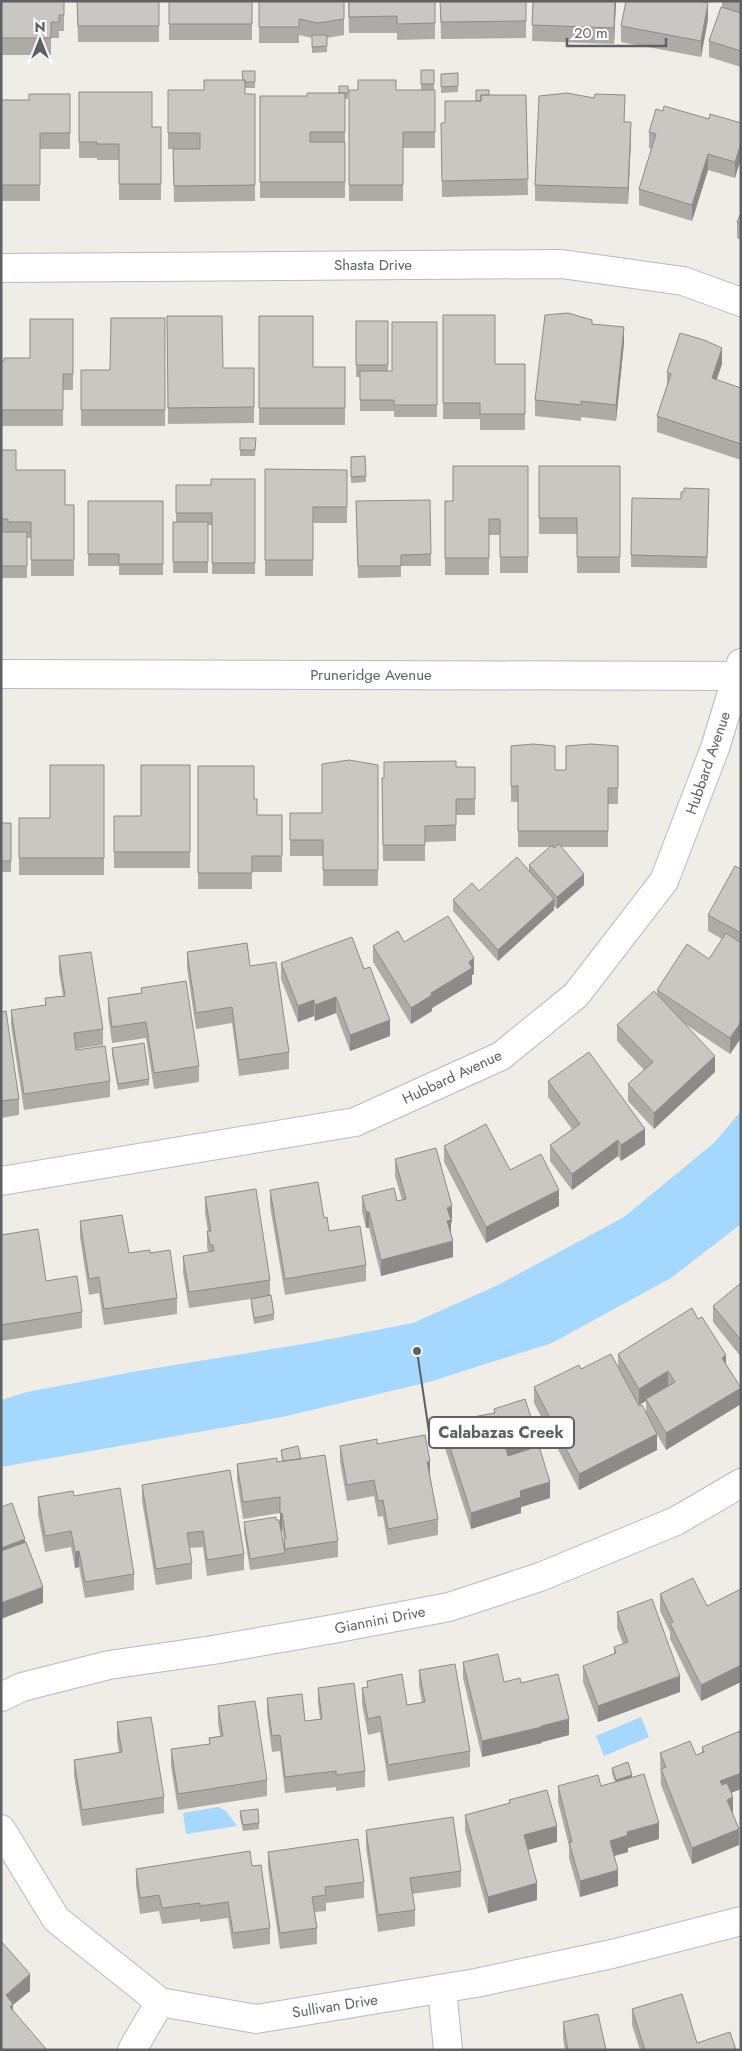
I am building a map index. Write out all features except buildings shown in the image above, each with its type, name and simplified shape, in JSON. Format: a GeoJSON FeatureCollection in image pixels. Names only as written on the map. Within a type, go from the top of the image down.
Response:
{"type":"FeatureCollection","features":[{"type":"Feature","properties":{"kind":"street","name":"Shasta Drive"},"geometry":{"type":"LineString","coordinates":[[1,268],[561,264],[683,281],[741,302]]}},
{"type":"Feature","properties":{"kind":"street","name":"Pruneridge Avenue"},"geometry":{"type":"LineString","coordinates":[[1,674],[739,671]]}},
{"type":"Feature","properties":{"kind":"street","name":"Hubbard Avenue"},"geometry":{"type":"LineString","coordinates":[[1,1181],[354,1122],[501,1056],[576,995],[664,881],[715,748],[739,671]]}},
{"type":"Feature","properties":{"kind":"street","name":"Giannini Drive"},"geometry":{"type":"LineString","coordinates":[[1,1697],[22,1687],[109,1665],[287,1637],[449,1607],[540,1577],[676,1521],[741,1483]]}},
{"type":"Feature","properties":{"kind":"street","name":"Sullivan Drive"},"geometry":{"type":"LineString","coordinates":[[1,1829],[56,1919],[160,2002],[256,2019],[442,1989],[612,1954],[741,1921]]}},
{"type":"Feature","properties":{"kind":"street"},"geometry":{"type":"LineString","coordinates":[[442,1989],[448,2050]]}},
{"type":"Feature","properties":{"kind":"street"},"geometry":{"type":"LineString","coordinates":[[132,2050],[160,2002]]}},
{"type":"Feature","properties":{"kind":"water"},"geometry":{"type":"Polygon","coordinates":[[[741,1111],[741,1224],[671,1278],[552,1343],[429,1382],[282,1417],[1,1467],[1,1400],[27,1392],[138,1371],[315,1342],[413,1323],[498,1285],[624,1217],[715,1142],[741,1111]]]}},
{"type":"Feature","properties":{"kind":"water"},"geometry":{"type":"Polygon","coordinates":[[[641,1717],[649,1737],[604,1756],[596,1736],[641,1717]]]}},
{"type":"Feature","properties":{"kind":"water"},"geometry":{"type":"Polygon","coordinates":[[[218,1807],[226,1811],[237,1826],[186,1834],[183,1813],[218,1807]]]}},
{"type":"Feature","properties":{"kind":"place","name":"Calabazas Creek"},"geometry":{"type":"Point","coordinates":[417,1351]}}]}
